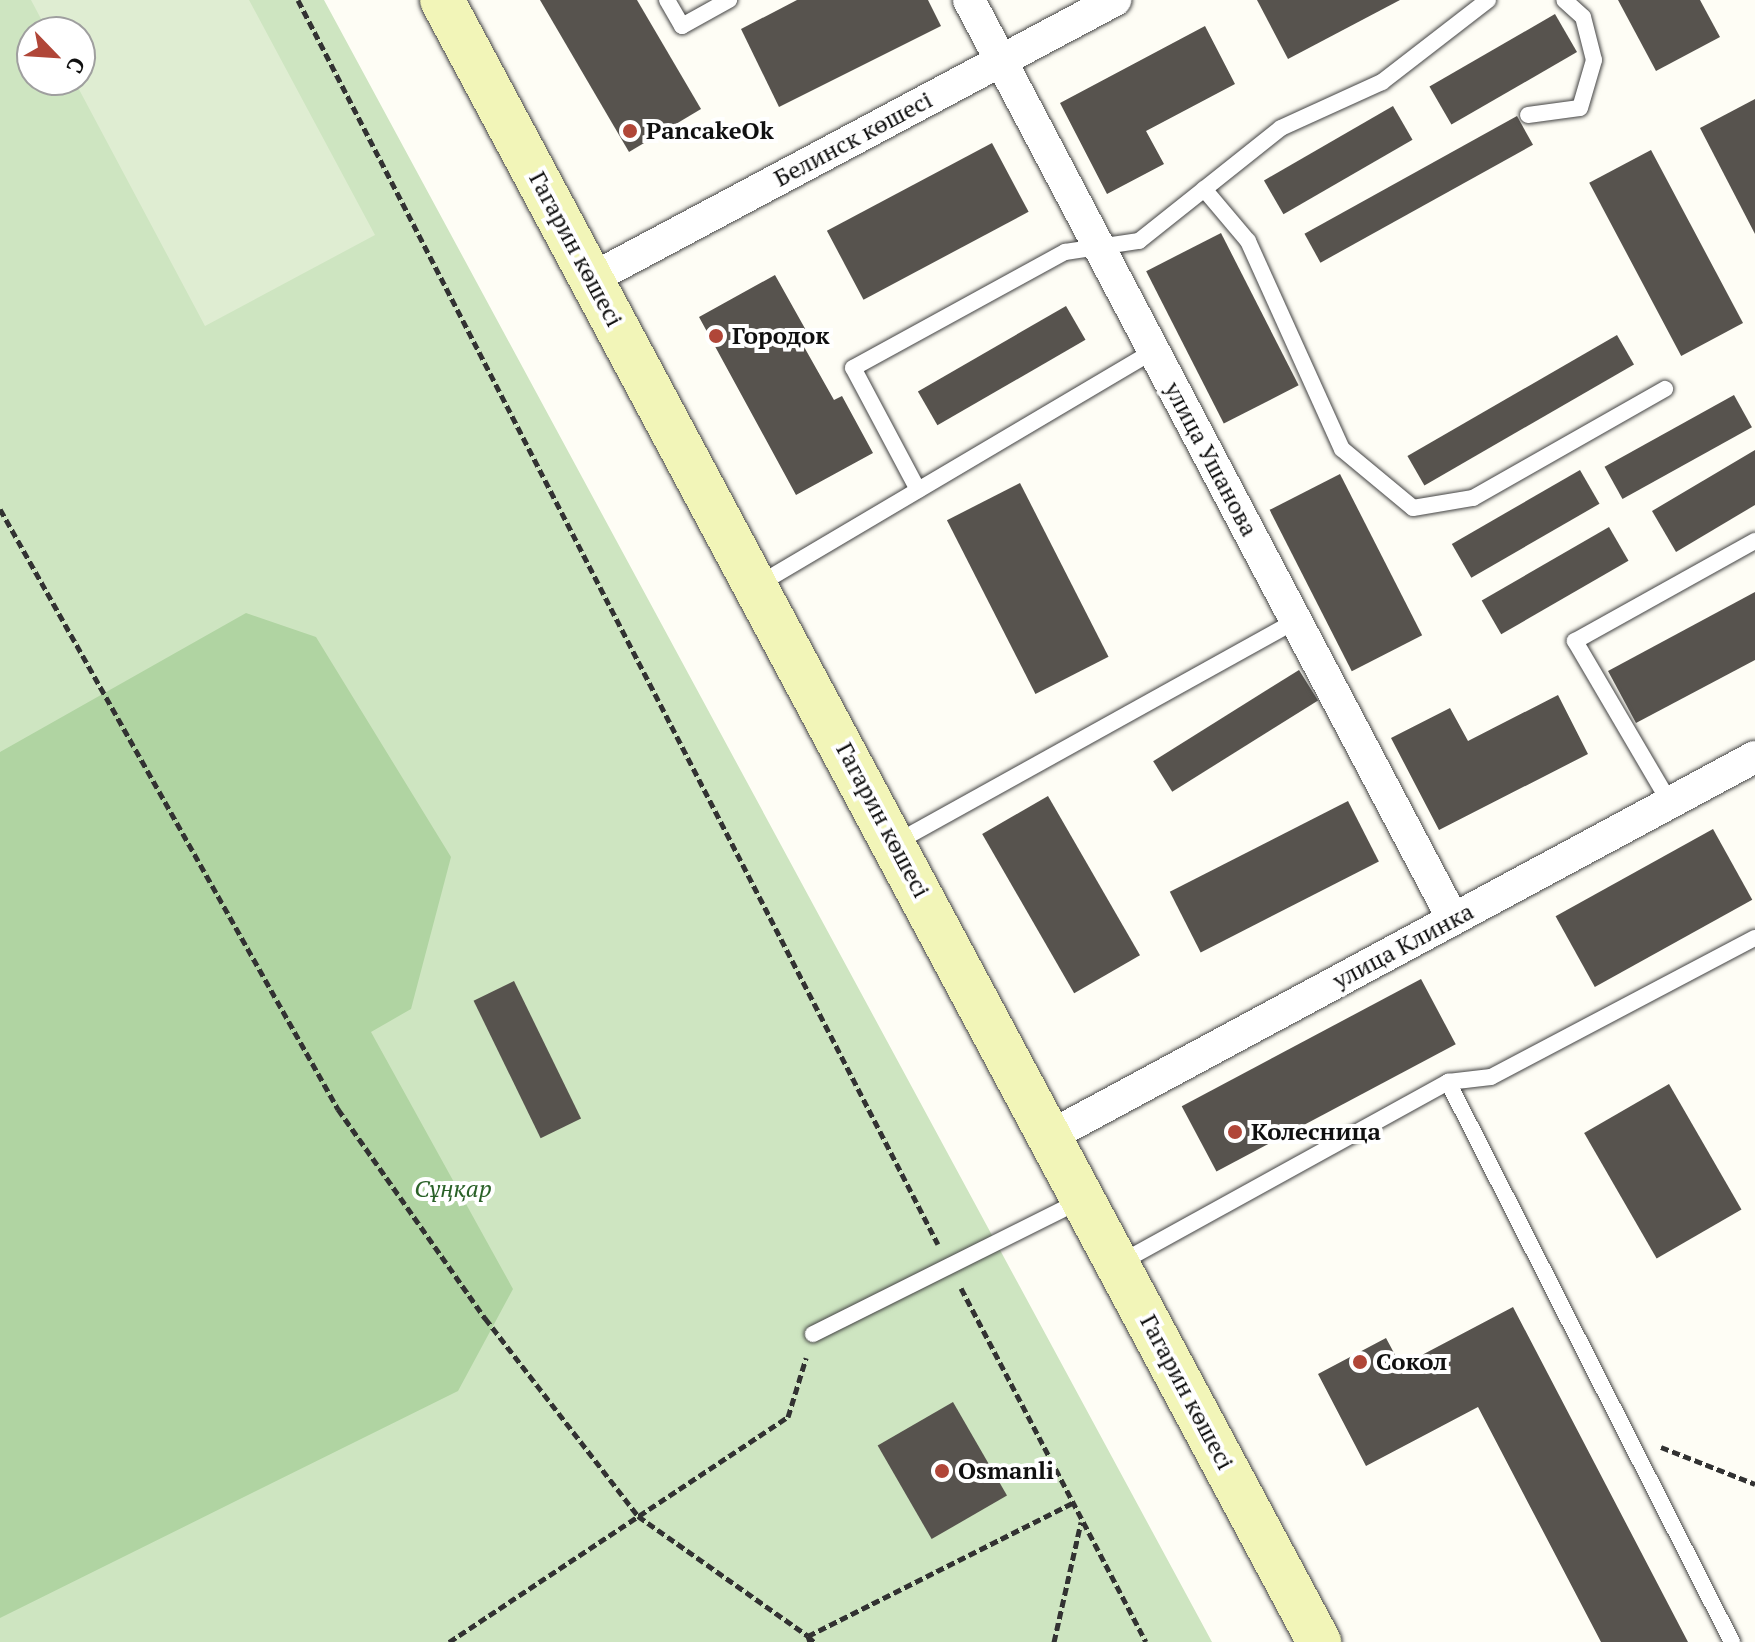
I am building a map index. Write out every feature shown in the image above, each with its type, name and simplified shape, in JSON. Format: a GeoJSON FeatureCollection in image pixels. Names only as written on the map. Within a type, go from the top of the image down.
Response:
{"type":"FeatureCollection","features":[{"type":"Feature","properties":{"kind":"street","name":"Гагарин көшесі"},"geometry":{"type":"LineString","coordinates":[[442,0],[1052,1135],[1319,1642]]}},
{"type":"Feature","properties":{"kind":"street","name":"улица Ушанова"},"geometry":{"type":"LineString","coordinates":[[969,0],[1453,919]]}},
{"type":"Feature","properties":{"kind":"street","name":"Белинск көшесі"},"geometry":{"type":"LineString","coordinates":[[591,279],[1115,0]]}},
{"type":"Feature","properties":{"kind":"street","name":"улица Клинка"},"geometry":{"type":"LineString","coordinates":[[1052,1135],[1755,757]]}},
{"type":"Feature","properties":{"kind":"lane"},"geometry":{"type":"LineString","coordinates":[[667,0],[682,26],[729,0]]}},
{"type":"Feature","properties":{"kind":"lane"},"geometry":{"type":"LineString","coordinates":[[918,490],[853,368],[1065,252],[1139,241],[1281,128],[1382,82],[1488,0]]}},
{"type":"Feature","properties":{"kind":"lane"},"geometry":{"type":"LineString","coordinates":[[1528,115],[1580,108],[1594,60],[1583,17],[1564,0]]}},
{"type":"Feature","properties":{"kind":"lane"},"geometry":{"type":"LineString","coordinates":[[1204,189],[1248,241],[1342,449],[1413,508],[1473,498],[1665,389]]}},
{"type":"Feature","properties":{"kind":"lane"},"geometry":{"type":"LineString","coordinates":[[756,586],[1154,351]]}},
{"type":"Feature","properties":{"kind":"lane"},"geometry":{"type":"LineString","coordinates":[[1670,803],[1575,641],[1755,541]]}},
{"type":"Feature","properties":{"kind":"lane"},"geometry":{"type":"LineString","coordinates":[[895,843],[1296,621]]}},
{"type":"Feature","properties":{"kind":"lane"},"geometry":{"type":"LineString","coordinates":[[1119,1263],[1448,1082],[1491,1077],[1755,938]]}},
{"type":"Feature","properties":{"kind":"lane"},"geometry":{"type":"LineString","coordinates":[[1448,1082],[1732,1642]]}},
{"type":"Feature","properties":{"kind":"lane"},"geometry":{"type":"LineString","coordinates":[[813,1334],[1085,1198]]}},
{"type":"Feature","properties":{"kind":"path"},"geometry":{"type":"LineString","coordinates":[[298,0],[1146,1642]]}},
{"type":"Feature","properties":{"kind":"path"},"geometry":{"type":"LineString","coordinates":[[0,509],[338,1109],[485,1318],[638,1516],[811,1640],[1073,1503]]}},
{"type":"Feature","properties":{"kind":"path"},"geometry":{"type":"LineString","coordinates":[[449,1642],[788,1417],[813,1334]]}},
{"type":"Feature","properties":{"kind":"path"},"geometry":{"type":"LineString","coordinates":[[1626,1433],[1755,1484]]}},
{"type":"Feature","properties":{"kind":"path"},"geometry":{"type":"LineString","coordinates":[[1054,1642],[1082,1520]]}},
{"type":"Feature","properties":{"kind":"green space","name":"Сұңқар"},"geometry":{"type":"Polygon","coordinates":[[[0,0],[324,0],[1212,1642],[0,1642],[0,0]]]}},
{"type":"Feature","properties":{"kind":"green space"},"geometry":{"type":"Polygon","coordinates":[[[31,0],[249,0],[375,235],[205,326],[83,96],[96,96],[96,16],[40,16],[31,0]]]}},
{"type":"Feature","properties":{"kind":"green space"},"geometry":{"type":"Polygon","coordinates":[[[246,613],[316,637],[451,857],[411,1009],[371,1032],[513,1289],[458,1391],[0,1618],[0,752],[246,613]]]}},
{"type":"Feature","properties":{"kind":"building"},"geometry":{"type":"Polygon","coordinates":[[[540,0],[637,0],[701,109],[629,152],[540,0]]]}},
{"type":"Feature","properties":{"kind":"building"},"geometry":{"type":"Polygon","coordinates":[[[797,0],[928,0],[941,26],[779,107],[741,29],[797,0]]]}},
{"type":"Feature","properties":{"kind":"building"},"geometry":{"type":"Polygon","coordinates":[[[1257,0],[1400,0],[1288,59],[1257,0]]]}},
{"type":"Feature","properties":{"kind":"building"},"geometry":{"type":"Polygon","coordinates":[[[1618,0],[1700,0],[1720,37],[1656,71],[1618,0]]]}},
{"type":"Feature","properties":{"kind":"building"},"geometry":{"type":"Polygon","coordinates":[[[1555,14],[1577,52],[1451,125],[1429,86],[1555,14]]]}},
{"type":"Feature","properties":{"kind":"building"},"geometry":{"type":"Polygon","coordinates":[[[1205,26],[1235,84],[1146,131],[1164,164],[1107,194],[1060,103],[1205,26]]]}},
{"type":"Feature","properties":{"kind":"building"},"geometry":{"type":"Polygon","coordinates":[[[1755,99],[1755,234],[1700,128],[1755,99]]]}},
{"type":"Feature","properties":{"kind":"building"},"geometry":{"type":"Polygon","coordinates":[[[1393,106],[1412,140],[1283,214],[1264,180],[1393,106]]]}},
{"type":"Feature","properties":{"kind":"building"},"geometry":{"type":"Polygon","coordinates":[[[1517,116],[1533,145],[1320,263],[1304,234],[1517,116]]]}},
{"type":"Feature","properties":{"kind":"building"},"geometry":{"type":"Polygon","coordinates":[[[992,143],[1029,212],[864,300],[827,231],[992,143]]]}},
{"type":"Feature","properties":{"kind":"building"},"geometry":{"type":"Polygon","coordinates":[[[1651,150],[1743,323],[1681,356],[1589,183],[1651,150]]]}},
{"type":"Feature","properties":{"kind":"building"},"geometry":{"type":"Polygon","coordinates":[[[1221,233],[1299,385],[1224,423],[1146,271],[1221,233]]]}},
{"type":"Feature","properties":{"kind":"building"},"geometry":{"type":"Polygon","coordinates":[[[775,275],[812,341],[803,345],[834,400],[842,396],[873,453],[796,495],[699,317],[775,275]]]}},
{"type":"Feature","properties":{"kind":"building"},"geometry":{"type":"Polygon","coordinates":[[[1066,306],[1086,340],[937,425],[918,392],[1066,306]]]}},
{"type":"Feature","properties":{"kind":"building"},"geometry":{"type":"Polygon","coordinates":[[[1617,335],[1634,364],[1424,485],[1407,456],[1617,335]]]}},
{"type":"Feature","properties":{"kind":"building"},"geometry":{"type":"Polygon","coordinates":[[[1734,395],[1752,427],[1622,499],[1605,467],[1734,395]]]}},
{"type":"Feature","properties":{"kind":"building"},"geometry":{"type":"Polygon","coordinates":[[[1755,450],[1755,505],[1676,552],[1652,511],[1755,450]]]}},
{"type":"Feature","properties":{"kind":"building"},"geometry":{"type":"Polygon","coordinates":[[[1580,470],[1600,504],[1471,578],[1452,544],[1580,470]]]}},
{"type":"Feature","properties":{"kind":"building"},"geometry":{"type":"Polygon","coordinates":[[[1340,474],[1422,635],[1352,671],[1270,510],[1340,474]]]}},
{"type":"Feature","properties":{"kind":"building"},"geometry":{"type":"Polygon","coordinates":[[[1020,483],[1109,657],[1035,694],[947,520],[1020,483]]]}},
{"type":"Feature","properties":{"kind":"building"},"geometry":{"type":"Polygon","coordinates":[[[1609,527],[1628,561],[1501,634],[1482,600],[1609,527]]]}},
{"type":"Feature","properties":{"kind":"building"},"geometry":{"type":"Polygon","coordinates":[[[1755,592],[1755,660],[1636,723],[1608,671],[1755,592]]]}},
{"type":"Feature","properties":{"kind":"building"},"geometry":{"type":"Polygon","coordinates":[[[1299,670],[1318,701],[1172,792],[1153,761],[1299,670]]]}},
{"type":"Feature","properties":{"kind":"building"},"geometry":{"type":"Polygon","coordinates":[[[1558,695],[1588,754],[1439,830],[1391,738],[1450,708],[1468,741],[1558,695]]]}},
{"type":"Feature","properties":{"kind":"building"},"geometry":{"type":"Polygon","coordinates":[[[1048,796],[1140,955],[1074,993],[982,834],[1048,796]]]}},
{"type":"Feature","properties":{"kind":"building"},"geometry":{"type":"Polygon","coordinates":[[[1348,801],[1379,862],[1201,952],[1170,892],[1348,801]]]}},
{"type":"Feature","properties":{"kind":"building"},"geometry":{"type":"Polygon","coordinates":[[[1713,829],[1752,900],[1595,987],[1556,916],[1713,829]]]}},
{"type":"Feature","properties":{"kind":"building"},"geometry":{"type":"Polygon","coordinates":[[[1421,979],[1456,1044],[1216,1172],[1182,1106],[1421,979]]]}},
{"type":"Feature","properties":{"kind":"building"},"geometry":{"type":"Polygon","coordinates":[[[514,981],[581,1119],[541,1138],[474,1001],[514,981]]]}},
{"type":"Feature","properties":{"kind":"building"},"geometry":{"type":"Polygon","coordinates":[[[1669,1084],[1742,1210],[1657,1259],[1584,1133],[1669,1084]]]}},
{"type":"Feature","properties":{"kind":"building"},"geometry":{"type":"Polygon","coordinates":[[[1513,1307],[1688,1642],[1601,1642],[1478,1407],[1366,1466],[1318,1374],[1386,1338],[1401,1366],[1513,1307]]]}},
{"type":"Feature","properties":{"kind":"building","name":"Osmanli"},"geometry":{"type":"Polygon","coordinates":[[[953,1402],[1007,1496],[932,1539],[878,1446],[953,1402]]]}},
{"type":"Feature","properties":{"kind":"place","name":"PancakeOk"},"geometry":{"type":"Point","coordinates":[630,131]}},
{"type":"Feature","properties":{"kind":"place","name":"Городок"},"geometry":{"type":"Point","coordinates":[716,336]}},
{"type":"Feature","properties":{"kind":"place","name":"Колесница"},"geometry":{"type":"Point","coordinates":[1235,1132]}},
{"type":"Feature","properties":{"kind":"place","name":"Сокол"},"geometry":{"type":"Point","coordinates":[1360,1362]}},
{"type":"Feature","properties":{"kind":"place","name":"Osmanli"},"geometry":{"type":"Point","coordinates":[942,1471]}}]}
